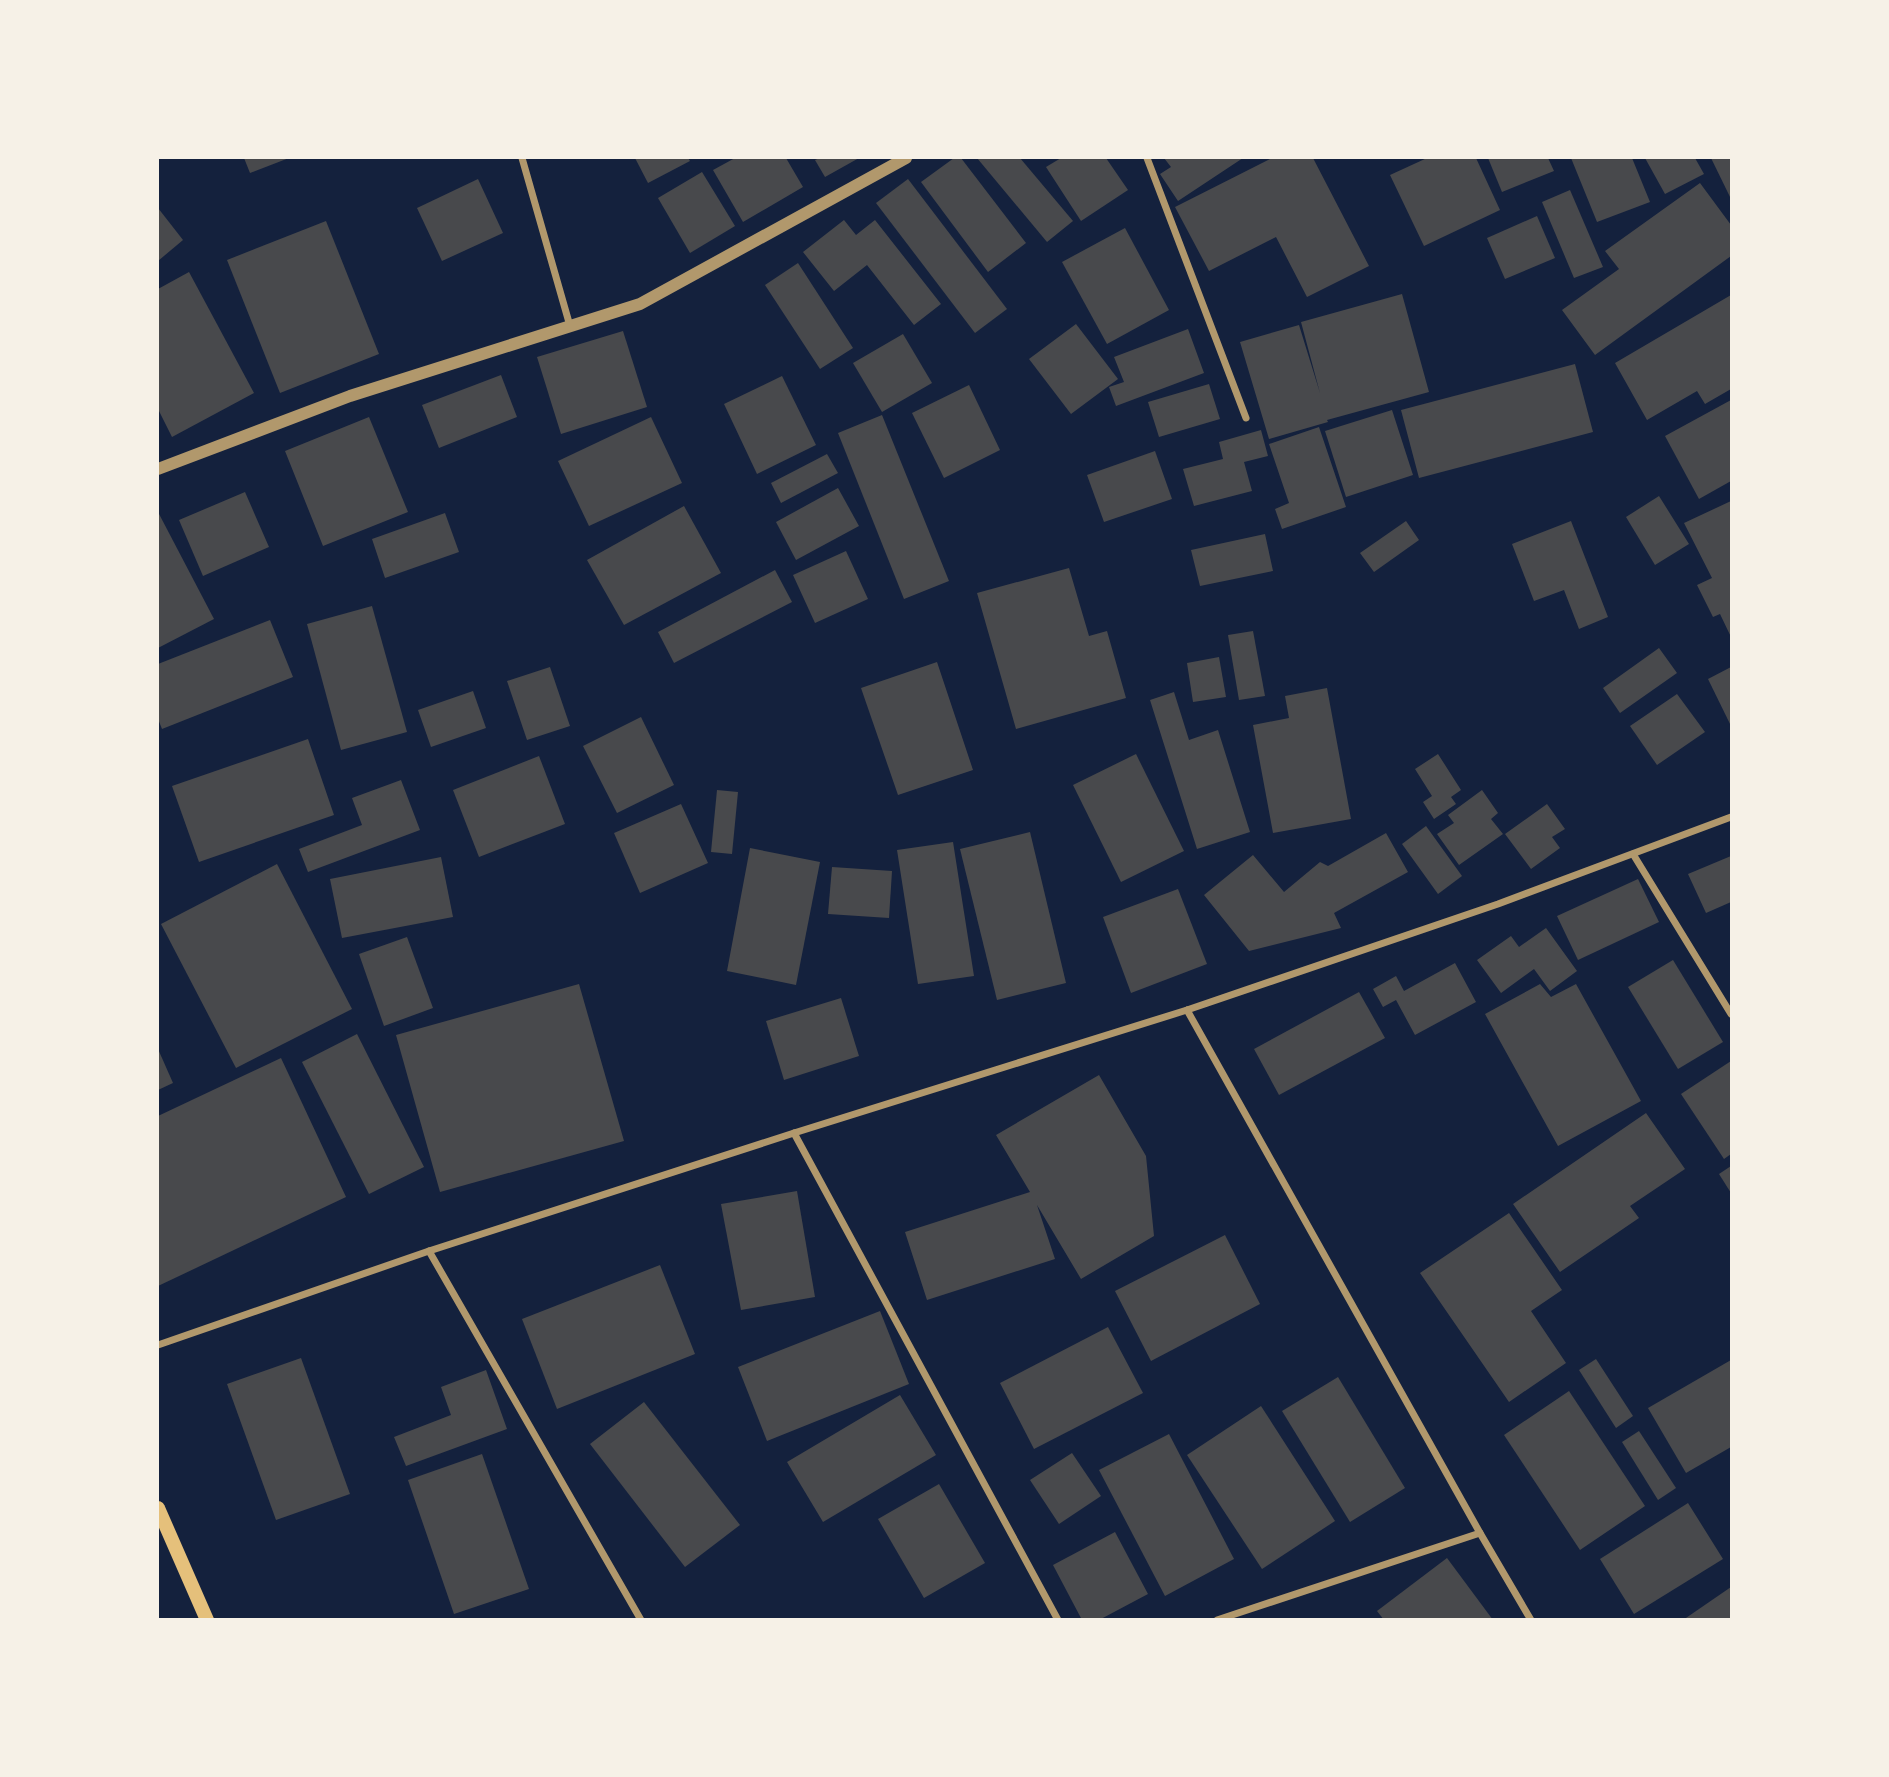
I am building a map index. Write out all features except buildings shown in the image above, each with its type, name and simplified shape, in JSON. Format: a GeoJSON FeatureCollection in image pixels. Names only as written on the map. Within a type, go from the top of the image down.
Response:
{"type":"FeatureCollection","features":[{"type":"Feature","properties":{"kind":"main road"},"geometry":{"type":"LineString","coordinates":[[158,1508],[207,1619]]}},
{"type":"Feature","properties":{"kind":"street"},"geometry":{"type":"LineString","coordinates":[[522,158],[570,326]]}},
{"type":"Feature","properties":{"kind":"street"},"geometry":{"type":"LineString","coordinates":[[158,469],[350,396],[640,304],[906,158]]}},
{"type":"Feature","properties":{"kind":"street"},"geometry":{"type":"LineString","coordinates":[[1147,158],[1246,418]]}},
{"type":"Feature","properties":{"kind":"street"},"geometry":{"type":"LineString","coordinates":[[158,1345],[429,1251],[1187,1010],[1485,908],[1731,817]]}},
{"type":"Feature","properties":{"kind":"street"},"geometry":{"type":"LineString","coordinates":[[1633,854],[1731,1014]]}},
{"type":"Feature","properties":{"kind":"street"},"geometry":{"type":"LineString","coordinates":[[1187,1010],[1480,1533],[1531,1619]]}},
{"type":"Feature","properties":{"kind":"street"},"geometry":{"type":"LineString","coordinates":[[794,1133],[1058,1619]]}},
{"type":"Feature","properties":{"kind":"street"},"geometry":{"type":"LineString","coordinates":[[429,1251],[641,1619]]}},
{"type":"Feature","properties":{"kind":"street"},"geometry":{"type":"LineString","coordinates":[[1217,1619],[1480,1533]]}}]}
